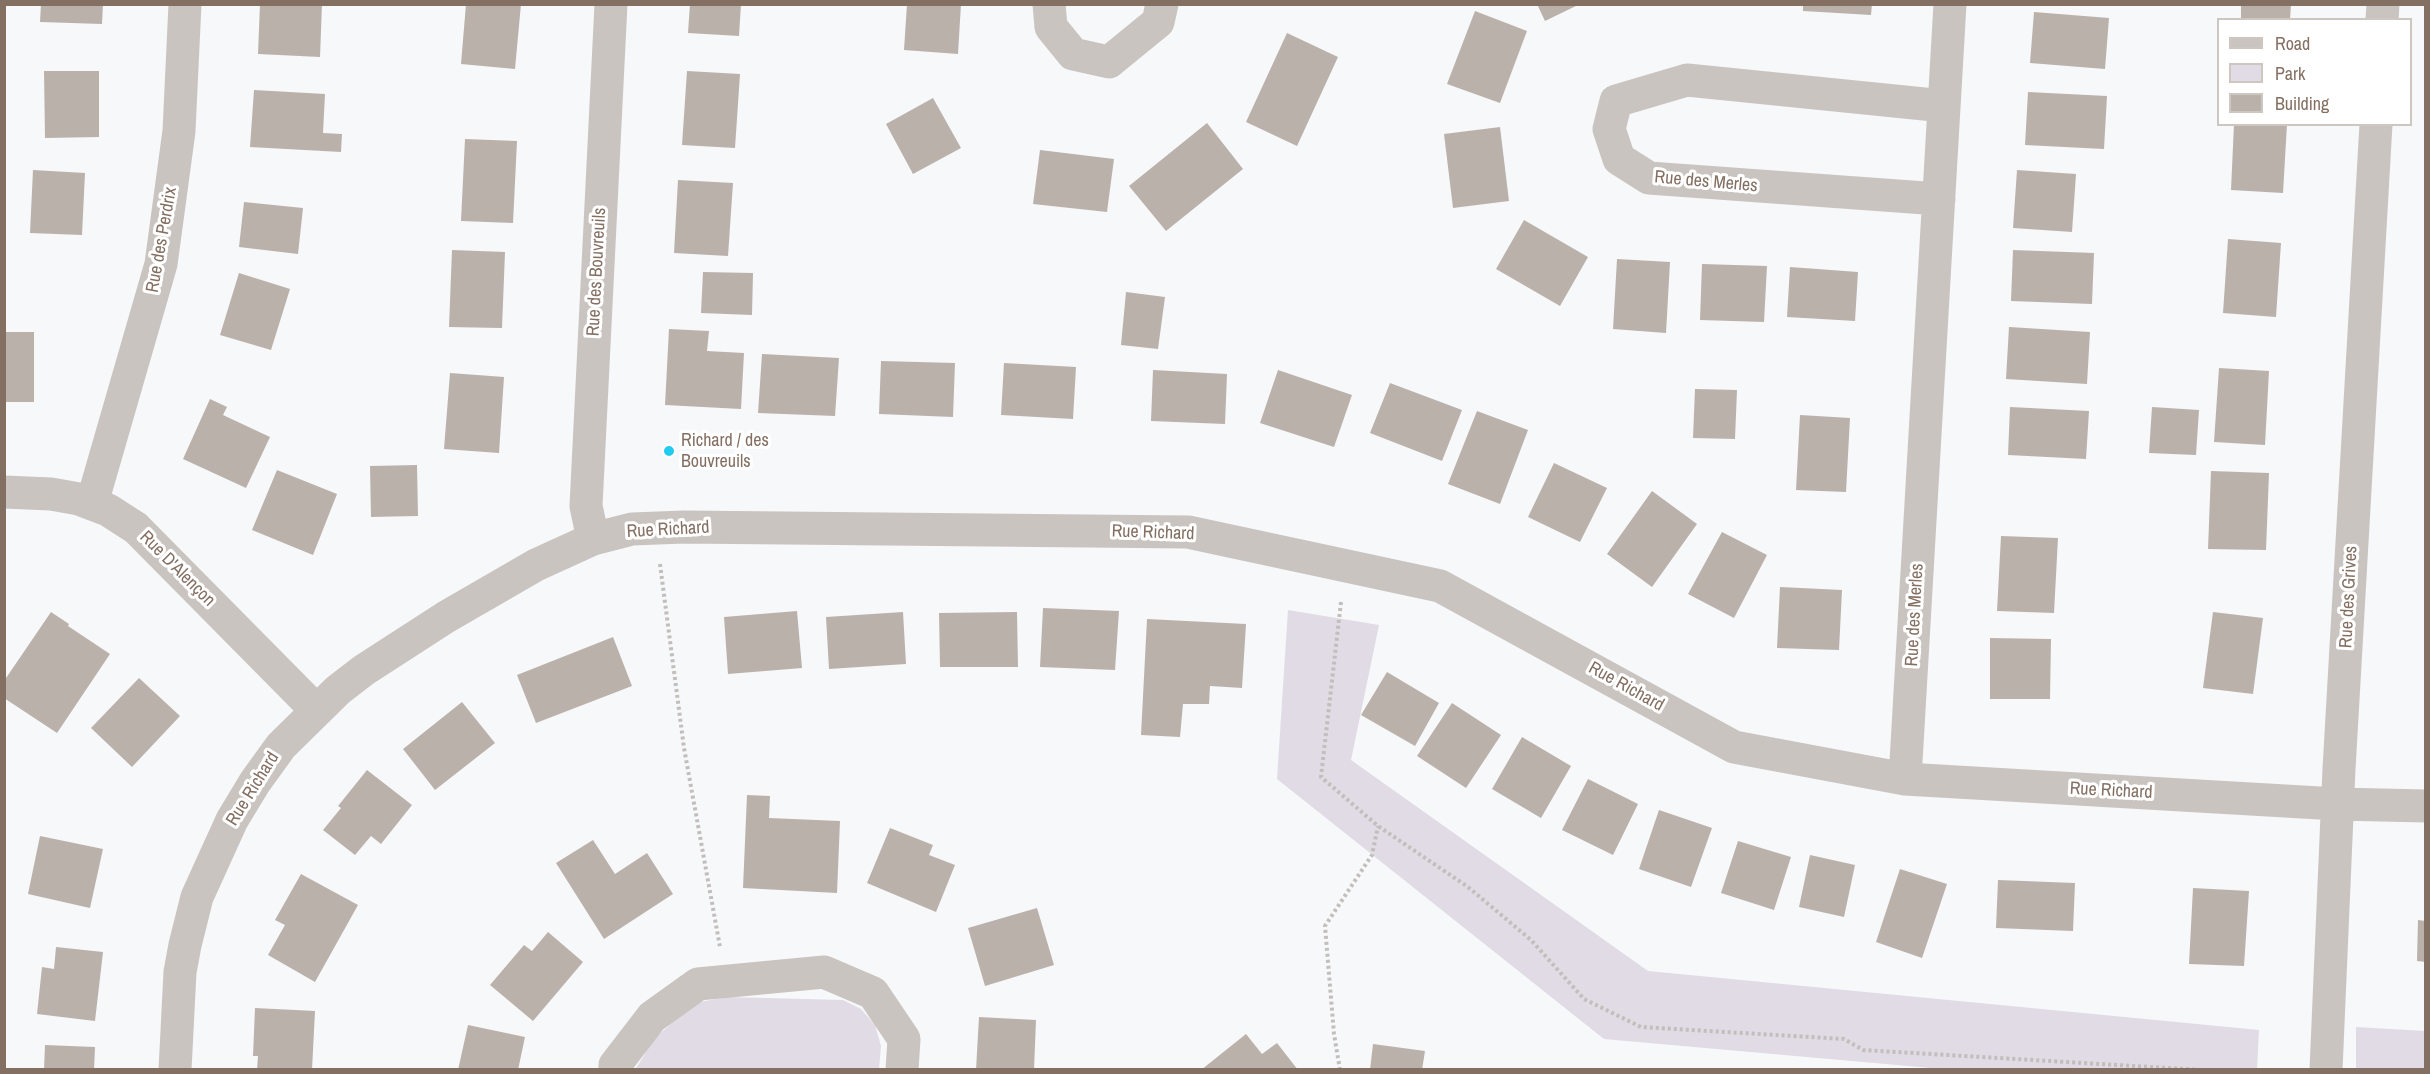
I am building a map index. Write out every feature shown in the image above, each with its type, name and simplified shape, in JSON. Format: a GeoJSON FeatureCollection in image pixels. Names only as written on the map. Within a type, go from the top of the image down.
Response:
{"type":"FeatureCollection","features":[{"type":"Feature","properties":{"kind":"street","name":"Rue des Perdrix"},"geometry":{"type":"LineString","coordinates":[[92,503],[161,264],[179,131],[185,4]]}},
{"type":"Feature","properties":{"kind":"street","name":"Rue des Bouvreuils"},"geometry":{"type":"LineString","coordinates":[[593,540],[586,506],[610,4]]}},
{"type":"Feature","properties":{"kind":"street"},"geometry":{"type":"LineString","coordinates":[[1049,4],[1051,27],[1073,54],[1109,62],[1158,22],[1162,4]]}},
{"type":"Feature","properties":{"kind":"street","name":"Rue des Merles"},"geometry":{"type":"LineString","coordinates":[[1905,780],[1950,4]]}},
{"type":"Feature","properties":{"kind":"street","name":"Rue des Merles"},"geometry":{"type":"LineString","coordinates":[[1939,200],[1649,178],[1618,159],[1609,129],[1616,101],[1688,80],[1944,106]]}},
{"type":"Feature","properties":{"kind":"street","name":"Rue des Grives"},"geometry":{"type":"LineString","coordinates":[[2326,1070],[2337,804],[2376,126]]}},
{"type":"Feature","properties":{"kind":"street","name":"Rue D'Alençon"},"geometry":{"type":"LineString","coordinates":[[4,492],[68,496],[92,503],[122,518],[153,543],[316,710]]}},
{"type":"Feature","properties":{"kind":"street","name":"Rue Richard"},"geometry":{"type":"LineString","coordinates":[[175,1070],[180,972],[197,897],[219,846],[242,802],[281,746],[316,710],[364,670],[446,616],[526,570],[593,540],[618,532],[656,527],[1188,532],[1440,586],[1734,747],[1905,780],[2337,804],[2426,806]]}},
{"type":"Feature","properties":{"kind":"street"},"geometry":{"type":"LineString","coordinates":[[615,1070],[615,1065],[652,1017],[698,984],[825,972],[873,993],[904,1039],[902,1070]]}},
{"type":"Feature","properties":{"kind":"path"},"geometry":{"type":"LineString","coordinates":[[656,527],[684,748],[726,982]]}},
{"type":"Feature","properties":{"kind":"path"},"geometry":{"type":"LineString","coordinates":[[1345,566],[1320,777],[1378,826],[1468,887],[1522,932],[1584,999],[1641,1027],[1844,1039],[1863,1050],[2202,1070]]}},
{"type":"Feature","properties":{"kind":"path"},"geometry":{"type":"LineString","coordinates":[[1340,1070],[1334,1034],[1325,926],[1372,855],[1378,826]]}},
{"type":"Feature","properties":{"kind":"green space"},"geometry":{"type":"Polygon","coordinates":[[[1288,610],[1379,625],[1351,760],[1648,971],[2259,1030],[2257,1069],[1942,1069],[1604,1039],[1277,779],[1288,610]]]}},
{"type":"Feature","properties":{"kind":"green space"},"geometry":{"type":"Polygon","coordinates":[[[727,997],[843,1000],[861,1009],[875,1025],[881,1046],[879,1069],[635,1070],[654,1039],[674,1021],[699,1002],[727,997]]]}},
{"type":"Feature","properties":{"kind":"green space"},"geometry":{"type":"Polygon","coordinates":[[[2356,1027],[2425,1031],[2425,1069],[2356,1069],[2356,1027]]]}},
{"type":"Feature","properties":{"kind":"building"},"geometry":{"type":"Polygon","coordinates":[[[41,4],[103,4],[102,24],[40,22],[41,4]]]}},
{"type":"Feature","properties":{"kind":"building"},"geometry":{"type":"Polygon","coordinates":[[[260,4],[322,4],[320,57],[258,54],[260,4]]]}},
{"type":"Feature","properties":{"kind":"building"},"geometry":{"type":"Polygon","coordinates":[[[466,4],[521,4],[515,69],[461,64],[466,4]]]}},
{"type":"Feature","properties":{"kind":"building"},"geometry":{"type":"Polygon","coordinates":[[[690,4],[741,4],[739,36],[688,33],[690,4]]]}},
{"type":"Feature","properties":{"kind":"building"},"geometry":{"type":"Polygon","coordinates":[[[907,4],[961,4],[958,54],[904,50],[907,4]]]}},
{"type":"Feature","properties":{"kind":"building"},"geometry":{"type":"Polygon","coordinates":[[[1537,4],[1580,4],[1545,21],[1537,4]]]}},
{"type":"Feature","properties":{"kind":"building"},"geometry":{"type":"Polygon","coordinates":[[[1803,4],[1872,4],[1871,15],[1803,11],[1803,4]]]}},
{"type":"Feature","properties":{"kind":"building"},"geometry":{"type":"Polygon","coordinates":[[[2241,4],[2291,4],[2290,18],[2241,18],[2241,4]]]}},
{"type":"Feature","properties":{"kind":"building"},"geometry":{"type":"Polygon","coordinates":[[[1475,11],[1527,31],[1500,103],[1447,84],[1475,11]]]}},
{"type":"Feature","properties":{"kind":"building"},"geometry":{"type":"Polygon","coordinates":[[[2034,12],[2109,18],[2105,69],[2030,63],[2034,12]]]}},
{"type":"Feature","properties":{"kind":"building"},"geometry":{"type":"Polygon","coordinates":[[[1287,33],[1338,57],[1297,146],[1246,122],[1287,33]]]}},
{"type":"Feature","properties":{"kind":"building"},"geometry":{"type":"Polygon","coordinates":[[[44,71],[99,71],[99,137],[45,138],[44,71]]]}},
{"type":"Feature","properties":{"kind":"building"},"geometry":{"type":"Polygon","coordinates":[[[687,71],[740,74],[735,148],[682,145],[687,71]]]}},
{"type":"Feature","properties":{"kind":"building"},"geometry":{"type":"Polygon","coordinates":[[[254,90],[325,94],[323,133],[342,134],[341,152],[250,147],[254,90]]]}},
{"type":"Feature","properties":{"kind":"building"},"geometry":{"type":"Polygon","coordinates":[[[2028,92],[2107,96],[2104,149],[2025,145],[2028,92]]]}},
{"type":"Feature","properties":{"kind":"building"},"geometry":{"type":"Polygon","coordinates":[[[933,98],[961,148],[913,174],[886,124],[933,98]]]}},
{"type":"Feature","properties":{"kind":"building"},"geometry":{"type":"Polygon","coordinates":[[[1207,123],[1243,169],[1166,231],[1129,186],[1207,123]]]}},
{"type":"Feature","properties":{"kind":"building"},"geometry":{"type":"Polygon","coordinates":[[[2234,126],[2287,126],[2283,193],[2231,190],[2234,126]]]}},
{"type":"Feature","properties":{"kind":"building"},"geometry":{"type":"Polygon","coordinates":[[[1500,127],[1509,201],[1453,208],[1444,134],[1500,127]]]}},
{"type":"Feature","properties":{"kind":"building"},"geometry":{"type":"Polygon","coordinates":[[[465,139],[517,141],[513,223],[461,221],[465,139]]]}},
{"type":"Feature","properties":{"kind":"building"},"geometry":{"type":"Polygon","coordinates":[[[1040,150],[1114,159],[1107,212],[1033,204],[1040,150]]]}},
{"type":"Feature","properties":{"kind":"building"},"geometry":{"type":"Polygon","coordinates":[[[33,170],[85,173],[82,235],[30,233],[33,170]]]}},
{"type":"Feature","properties":{"kind":"building"},"geometry":{"type":"Polygon","coordinates":[[[2017,170],[2076,174],[2072,232],[2013,228],[2017,170]]]}},
{"type":"Feature","properties":{"kind":"building"},"geometry":{"type":"Polygon","coordinates":[[[678,180],[733,183],[728,256],[674,253],[678,180]]]}},
{"type":"Feature","properties":{"kind":"building"},"geometry":{"type":"Polygon","coordinates":[[[244,202],[303,208],[298,254],[239,247],[244,202]]]}},
{"type":"Feature","properties":{"kind":"building"},"geometry":{"type":"Polygon","coordinates":[[[1524,220],[1588,257],[1560,306],[1496,269],[1524,220]]]}},
{"type":"Feature","properties":{"kind":"building"},"geometry":{"type":"Polygon","coordinates":[[[2228,239],[2281,243],[2276,317],[2223,313],[2228,239]]]}},
{"type":"Feature","properties":{"kind":"building"},"geometry":{"type":"Polygon","coordinates":[[[452,250],[505,252],[502,328],[449,327],[452,250]]]}},
{"type":"Feature","properties":{"kind":"building"},"geometry":{"type":"Polygon","coordinates":[[[2013,250],[2094,253],[2092,304],[2011,301],[2013,250]]]}},
{"type":"Feature","properties":{"kind":"building"},"geometry":{"type":"Polygon","coordinates":[[[1617,259],[1670,262],[1666,333],[1613,329],[1617,259]]]}},
{"type":"Feature","properties":{"kind":"building"},"geometry":{"type":"Polygon","coordinates":[[[1702,264],[1767,266],[1764,322],[1700,320],[1702,264]]]}},
{"type":"Feature","properties":{"kind":"building"},"geometry":{"type":"Polygon","coordinates":[[[1790,267],[1858,272],[1855,321],[1787,317],[1790,267]]]}},
{"type":"Feature","properties":{"kind":"building"},"geometry":{"type":"Polygon","coordinates":[[[703,272],[753,273],[752,315],[701,313],[703,272]]]}},
{"type":"Feature","properties":{"kind":"building"},"geometry":{"type":"Polygon","coordinates":[[[239,273],[290,289],[271,350],[220,335],[239,273]]]}},
{"type":"Feature","properties":{"kind":"building"},"geometry":{"type":"Polygon","coordinates":[[[1126,292],[1165,297],[1158,349],[1121,345],[1126,292]]]}},
{"type":"Feature","properties":{"kind":"building"},"geometry":{"type":"Polygon","coordinates":[[[2009,327],[2090,332],[2087,384],[2006,379],[2009,327]]]}},
{"type":"Feature","properties":{"kind":"building"},"geometry":{"type":"Polygon","coordinates":[[[669,329],[709,331],[707,351],[744,353],[741,409],[665,405],[669,329]]]}},
{"type":"Feature","properties":{"kind":"building"},"geometry":{"type":"Polygon","coordinates":[[[4,332],[34,332],[34,402],[4,402],[4,332]]]}},
{"type":"Feature","properties":{"kind":"building"},"geometry":{"type":"Polygon","coordinates":[[[762,354],[839,358],[835,416],[758,413],[762,354]]]}},
{"type":"Feature","properties":{"kind":"building"},"geometry":{"type":"Polygon","coordinates":[[[881,361],[955,363],[953,417],[879,414],[881,361]]]}},
{"type":"Feature","properties":{"kind":"building"},"geometry":{"type":"Polygon","coordinates":[[[1004,363],[1076,367],[1073,419],[1001,415],[1004,363]]]}},
{"type":"Feature","properties":{"kind":"building"},"geometry":{"type":"Polygon","coordinates":[[[2219,368],[2269,371],[2265,445],[2214,442],[2219,368]]]}},
{"type":"Feature","properties":{"kind":"building"},"geometry":{"type":"Polygon","coordinates":[[[1153,370],[1227,374],[1225,424],[1151,421],[1153,370]]]}},
{"type":"Feature","properties":{"kind":"building"},"geometry":{"type":"Polygon","coordinates":[[[1278,370],[1352,395],[1334,447],[1260,423],[1278,370]]]}},
{"type":"Feature","properties":{"kind":"building"},"geometry":{"type":"Polygon","coordinates":[[[450,373],[504,377],[499,453],[444,449],[450,373]]]}},
{"type":"Feature","properties":{"kind":"building"},"geometry":{"type":"Polygon","coordinates":[[[1390,383],[1462,410],[1442,461],[1370,433],[1390,383]]]}},
{"type":"Feature","properties":{"kind":"building"},"geometry":{"type":"Polygon","coordinates":[[[1695,389],[1737,390],[1735,439],[1693,438],[1695,389]]]}},
{"type":"Feature","properties":{"kind":"building"},"geometry":{"type":"Polygon","coordinates":[[[210,399],[227,407],[223,415],[270,437],[246,488],[183,459],[210,399]]]}},
{"type":"Feature","properties":{"kind":"building"},"geometry":{"type":"Polygon","coordinates":[[[2010,407],[2089,411],[2086,459],[2008,455],[2010,407]]]}},
{"type":"Feature","properties":{"kind":"building"},"geometry":{"type":"Polygon","coordinates":[[[2152,407],[2199,410],[2196,455],[2149,453],[2152,407]]]}},
{"type":"Feature","properties":{"kind":"building"},"geometry":{"type":"Polygon","coordinates":[[[1477,411],[1528,430],[1500,504],[1448,484],[1477,411]]]}},
{"type":"Feature","properties":{"kind":"building"},"geometry":{"type":"Polygon","coordinates":[[[1800,415],[1850,418],[1846,492],[1796,490],[1800,415]]]}},
{"type":"Feature","properties":{"kind":"building"},"geometry":{"type":"Polygon","coordinates":[[[1554,463],[1607,488],[1580,542],[1528,517],[1554,463]]]}},
{"type":"Feature","properties":{"kind":"building"},"geometry":{"type":"Polygon","coordinates":[[[417,465],[418,516],[371,517],[370,466],[417,465]]]}},
{"type":"Feature","properties":{"kind":"building"},"geometry":{"type":"Polygon","coordinates":[[[277,470],[337,494],[313,555],[252,530],[277,470]]]}},
{"type":"Feature","properties":{"kind":"building"},"geometry":{"type":"Polygon","coordinates":[[[2211,471],[2269,473],[2266,550],[2208,549],[2211,471]]]}},
{"type":"Feature","properties":{"kind":"building"},"geometry":{"type":"Polygon","coordinates":[[[1652,491],[1697,524],[1652,587],[1607,554],[1652,491]]]}},
{"type":"Feature","properties":{"kind":"building"},"geometry":{"type":"Polygon","coordinates":[[[1722,532],[1767,555],[1734,618],[1688,594],[1722,532]]]}},
{"type":"Feature","properties":{"kind":"building"},"geometry":{"type":"Polygon","coordinates":[[[2001,536],[2058,538],[2054,613],[1997,611],[2001,536]]]}},
{"type":"Feature","properties":{"kind":"building"},"geometry":{"type":"Polygon","coordinates":[[[1780,587],[1842,590],[1839,650],[1777,648],[1780,587]]]}},
{"type":"Feature","properties":{"kind":"building"},"geometry":{"type":"Polygon","coordinates":[[[1043,608],[1119,611],[1115,670],[1040,667],[1043,608]]]}},
{"type":"Feature","properties":{"kind":"building"},"geometry":{"type":"Polygon","coordinates":[[[797,611],[802,668],[728,674],[724,617],[797,611]]]}},
{"type":"Feature","properties":{"kind":"building"},"geometry":{"type":"Polygon","coordinates":[[[51,612],[110,654],[57,733],[4,698],[4,681],[51,612]]]}},
{"type":"Feature","properties":{"kind":"building"},"geometry":{"type":"Polygon","coordinates":[[[903,612],[906,664],[829,669],[826,617],[903,612]]]}},
{"type":"Feature","properties":{"kind":"building"},"geometry":{"type":"Polygon","coordinates":[[[1017,612],[1018,667],[940,667],[939,613],[1017,612]]]}},
{"type":"Feature","properties":{"kind":"building"},"geometry":{"type":"Polygon","coordinates":[[[2213,612],[2263,618],[2253,694],[2203,688],[2213,612]]]}},
{"type":"Feature","properties":{"kind":"building"},"geometry":{"type":"Polygon","coordinates":[[[1147,619],[1246,624],[1242,688],[1210,686],[1209,704],[1183,704],[1180,737],[1141,735],[1147,619]]]}},
{"type":"Feature","properties":{"kind":"building"},"geometry":{"type":"Polygon","coordinates":[[[613,637],[632,686],[536,723],[517,675],[613,637]]]}},
{"type":"Feature","properties":{"kind":"building"},"geometry":{"type":"Polygon","coordinates":[[[1990,638],[2051,639],[2050,699],[1990,699],[1990,638]]]}},
{"type":"Feature","properties":{"kind":"building"},"geometry":{"type":"Polygon","coordinates":[[[1387,672],[1439,703],[1415,746],[1361,715],[1387,672]]]}},
{"type":"Feature","properties":{"kind":"building"},"geometry":{"type":"Polygon","coordinates":[[[139,678],[180,716],[132,767],[91,728],[139,678]]]}},
{"type":"Feature","properties":{"kind":"building"},"geometry":{"type":"Polygon","coordinates":[[[462,702],[495,743],[435,790],[403,749],[462,702]]]}},
{"type":"Feature","properties":{"kind":"building"},"geometry":{"type":"Polygon","coordinates":[[[1452,703],[1501,735],[1466,788],[1417,756],[1452,703]]]}},
{"type":"Feature","properties":{"kind":"building"},"geometry":{"type":"Polygon","coordinates":[[[1522,737],[1571,766],[1541,818],[1492,789],[1522,737]]]}},
{"type":"Feature","properties":{"kind":"building"},"geometry":{"type":"Polygon","coordinates":[[[367,770],[412,805],[381,844],[371,836],[355,855],[323,830],[341,808],[338,806],[367,770]]]}},
{"type":"Feature","properties":{"kind":"building"},"geometry":{"type":"Polygon","coordinates":[[[1588,779],[1638,804],[1613,855],[1562,830],[1588,779]]]}},
{"type":"Feature","properties":{"kind":"building"},"geometry":{"type":"Polygon","coordinates":[[[747,795],[770,796],[769,818],[840,821],[837,893],[743,888],[747,795]]]}},
{"type":"Feature","properties":{"kind":"building"},"geometry":{"type":"Polygon","coordinates":[[[1659,810],[1712,828],[1691,887],[1639,869],[1659,810]]]}},
{"type":"Feature","properties":{"kind":"building"},"geometry":{"type":"Polygon","coordinates":[[[890,828],[933,845],[929,855],[955,865],[936,912],[867,883],[890,828]]]}},
{"type":"Feature","properties":{"kind":"building"},"geometry":{"type":"Polygon","coordinates":[[[40,836],[103,849],[90,908],[28,894],[40,836]]]}},
{"type":"Feature","properties":{"kind":"building"},"geometry":{"type":"Polygon","coordinates":[[[593,840],[615,874],[647,853],[673,894],[604,939],[556,863],[593,840]]]}},
{"type":"Feature","properties":{"kind":"building"},"geometry":{"type":"Polygon","coordinates":[[[1738,841],[1791,857],[1774,910],[1721,893],[1738,841]]]}},
{"type":"Feature","properties":{"kind":"building"},"geometry":{"type":"Polygon","coordinates":[[[1810,855],[1855,865],[1844,917],[1799,907],[1810,855]]]}},
{"type":"Feature","properties":{"kind":"building"},"geometry":{"type":"Polygon","coordinates":[[[1900,869],[1947,884],[1922,958],[1876,942],[1900,869]]]}},
{"type":"Feature","properties":{"kind":"building"},"geometry":{"type":"Polygon","coordinates":[[[301,874],[358,905],[315,982],[268,955],[285,925],[275,920],[301,874]]]}},
{"type":"Feature","properties":{"kind":"building"},"geometry":{"type":"Polygon","coordinates":[[[1998,880],[2075,883],[2073,931],[1996,928],[1998,880]]]}},
{"type":"Feature","properties":{"kind":"building"},"geometry":{"type":"Polygon","coordinates":[[[2193,888],[2249,891],[2244,966],[2189,964],[2193,888]]]}},
{"type":"Feature","properties":{"kind":"building"},"geometry":{"type":"Polygon","coordinates":[[[1037,908],[1054,965],[985,986],[968,928],[1037,908]]]}},
{"type":"Feature","properties":{"kind":"building"},"geometry":{"type":"Polygon","coordinates":[[[2418,920],[2426,921],[2426,962],[2417,961],[2418,920]]]}},
{"type":"Feature","properties":{"kind":"building"},"geometry":{"type":"Polygon","coordinates":[[[548,932],[583,962],[533,1021],[490,985],[524,945],[532,951],[548,932]]]}},
{"type":"Feature","properties":{"kind":"building"},"geometry":{"type":"Polygon","coordinates":[[[56,947],[103,952],[95,1021],[37,1014],[42,967],[54,969],[56,947]]]}},
{"type":"Feature","properties":{"kind":"building"},"geometry":{"type":"Polygon","coordinates":[[[255,1008],[315,1011],[312,1070],[257,1070],[258,1056],[253,1056],[255,1008]]]}},
{"type":"Feature","properties":{"kind":"building"},"geometry":{"type":"Polygon","coordinates":[[[979,1017],[1036,1020],[1034,1070],[976,1070],[979,1017]]]}},
{"type":"Feature","properties":{"kind":"building"},"geometry":{"type":"Polygon","coordinates":[[[468,1025],[525,1037],[518,1070],[458,1070],[468,1025]]]}},
{"type":"Feature","properties":{"kind":"building"},"geometry":{"type":"Polygon","coordinates":[[[1246,1034],[1262,1054],[1277,1043],[1298,1070],[1201,1070],[1246,1034]]]}},
{"type":"Feature","properties":{"kind":"building"},"geometry":{"type":"Polygon","coordinates":[[[1373,1044],[1425,1051],[1422,1070],[1370,1070],[1373,1044]]]}},
{"type":"Feature","properties":{"kind":"building"},"geometry":{"type":"Polygon","coordinates":[[[45,1045],[95,1047],[94,1070],[44,1070],[45,1045]]]}},
{"type":"Feature","properties":{"kind":"place","name":"Richard / des Bouvreuils"},"geometry":{"type":"Point","coordinates":[669,451]}}]}
